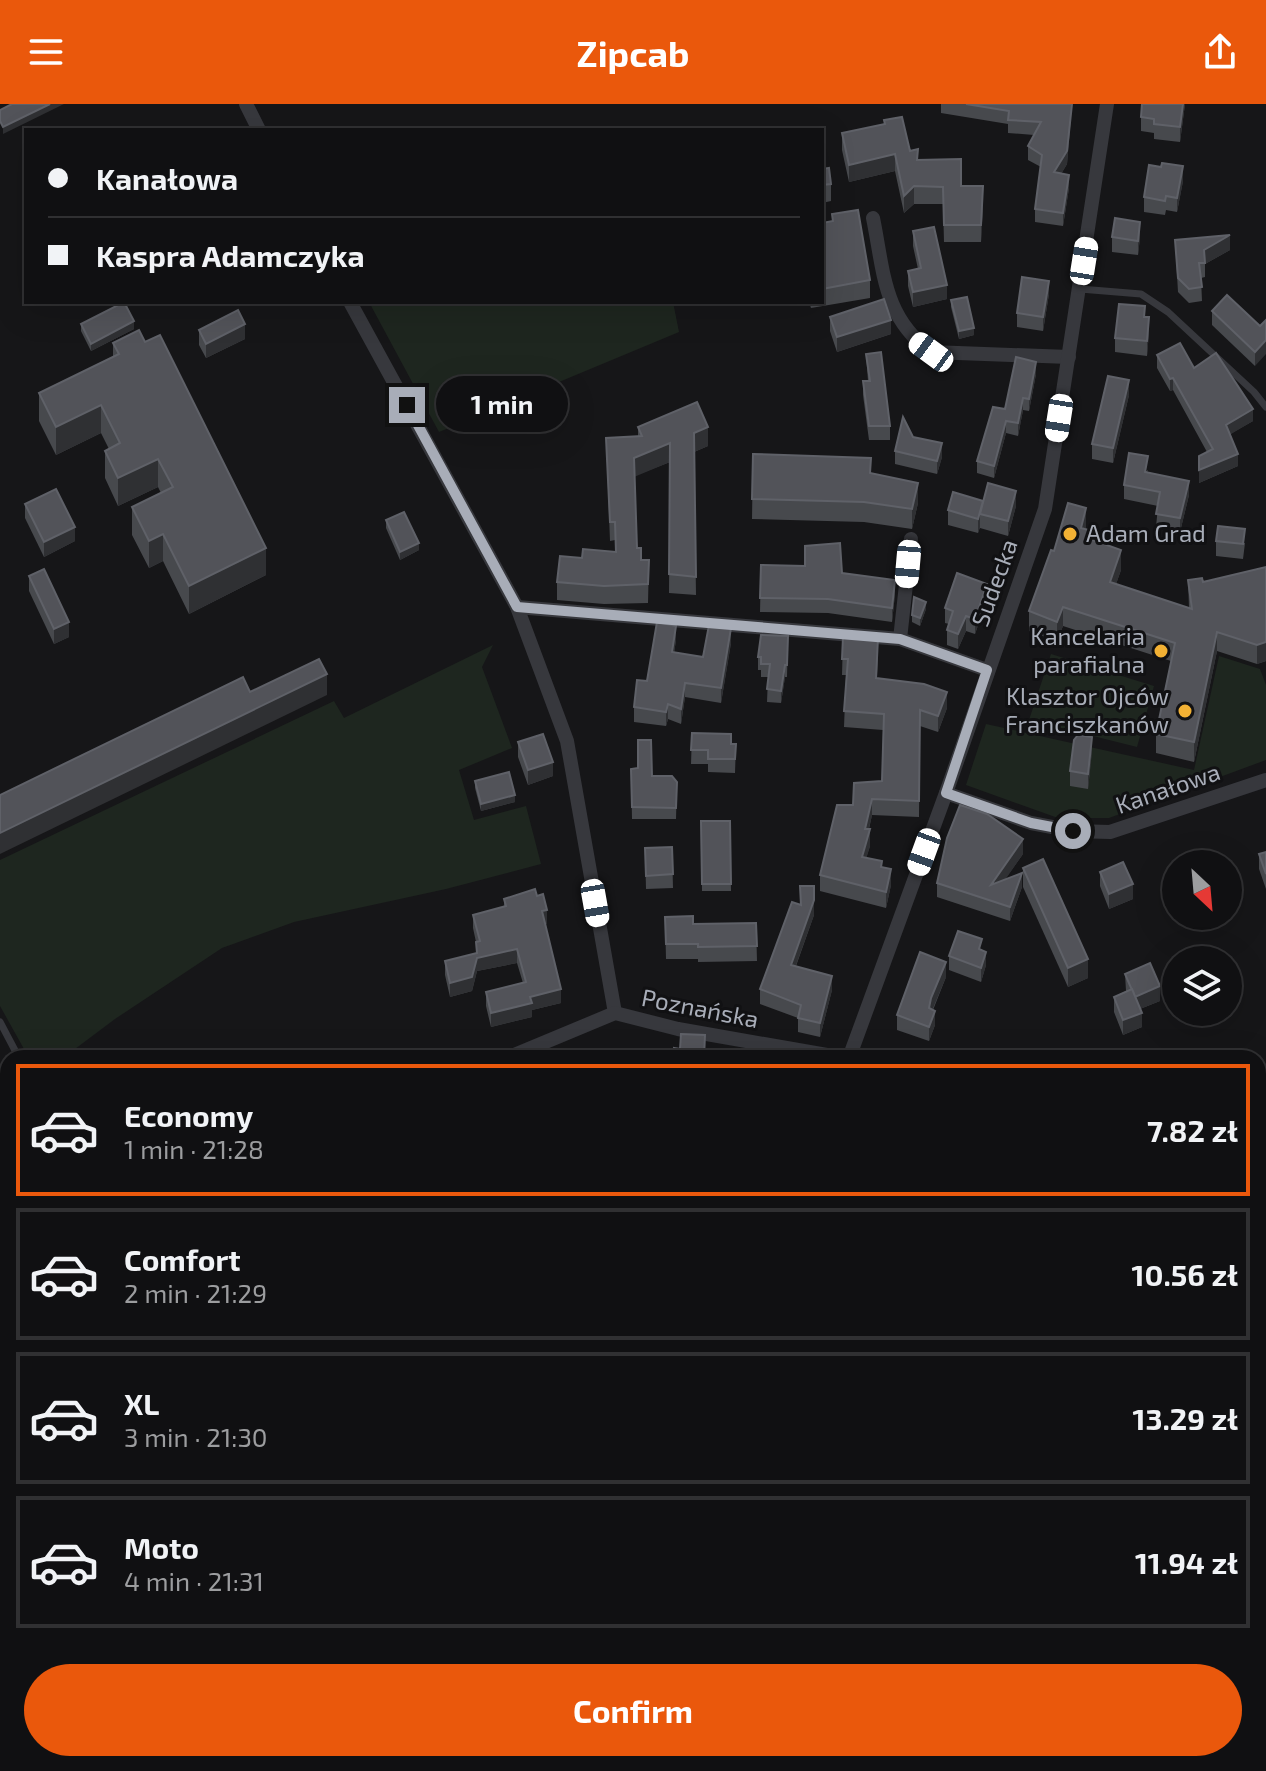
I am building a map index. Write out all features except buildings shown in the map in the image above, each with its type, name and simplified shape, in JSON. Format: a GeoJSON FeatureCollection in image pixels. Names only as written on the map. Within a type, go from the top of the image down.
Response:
{"type":"FeatureCollection","features":[{"type":"Feature","properties":{"kind":"street"},"geometry":{"type":"LineString","coordinates":[[246,104],[258,128]]}},
{"type":"Feature","properties":{"kind":"street","name":"Sudecka"},"geometry":{"type":"LineString","coordinates":[[850,1050],[946,793],[1045,509],[1107,104]]}},
{"type":"Feature","properties":{"kind":"street"},"geometry":{"type":"LineString","coordinates":[[873,218],[889,298],[897,317],[914,340],[931,352],[1069,357]]}},
{"type":"Feature","properties":{"kind":"street"},"geometry":{"type":"LineString","coordinates":[[351,304],[517,607],[567,741],[615,1013]]}},
{"type":"Feature","properties":{"kind":"street"},"geometry":{"type":"LineString","coordinates":[[900,639],[911,539]]}},
{"type":"Feature","properties":{"kind":"street"},"geometry":{"type":"LineString","coordinates":[[517,607],[900,639],[987,670]]}},
{"type":"Feature","properties":{"kind":"street","name":"Kanałowa"},"geometry":{"type":"LineString","coordinates":[[946,793],[1031,823],[1073,831],[1110,832],[1266,780]]}},
{"type":"Feature","properties":{"kind":"street","name":"Poznańska"},"geometry":{"type":"LineString","coordinates":[[526,1050],[615,1013],[678,1029],[800,1050]]}},
{"type":"Feature","properties":{"kind":"lane"},"geometry":{"type":"LineString","coordinates":[[1080,289],[1141,294],[1168,312],[1254,392],[1266,407]]}},
{"type":"Feature","properties":{"kind":"lane"},"geometry":{"type":"LineString","coordinates":[[0,1022],[15,1050]]}},
{"type":"Feature","properties":{"kind":"shaded area"},"geometry":{"type":"Polygon","coordinates":[[[370,304],[673,304],[679,332],[439,432],[370,304]]]}},
{"type":"Feature","properties":{"kind":"shaded area"},"geometry":{"type":"Polygon","coordinates":[[[493,645],[482,667],[512,748],[459,770],[474,820],[526,806],[541,864],[446,889],[294,922],[222,948],[74,1050],[25,1050],[0,1006],[0,860],[334,701],[344,718],[493,645]]]}},
{"type":"Feature","properties":{"kind":"shaded area"},"geometry":{"type":"Polygon","coordinates":[[[1051,654],[1154,686],[1137,747],[1029,720],[1051,654]]]}},
{"type":"Feature","properties":{"kind":"shaded area"},"geometry":{"type":"Polygon","coordinates":[[[1219,656],[1260,669],[1266,685],[1266,760],[1109,818],[1058,818],[966,785],[986,724],[1194,770],[1219,656]]]}},
{"type":"Feature","properties":{"kind":"place","name":"Adam Grad"},"geometry":{"type":"Point","coordinates":[1070,534]}},
{"type":"Feature","properties":{"kind":"place","name":"Kancelaria parafialna"},"geometry":{"type":"Point","coordinates":[1161,651]}},
{"type":"Feature","properties":{"kind":"place","name":"Klasztor Ojców Franciszkanów"},"geometry":{"type":"Point","coordinates":[1185,711]}},
{"type":"Feature","properties":{"kind":"route"},"geometry":{"type":"LineString","coordinates":[[407,405],[517,607],[900,639],[987,670],[946,793],[1031,823],[1073,831]]}}]}
